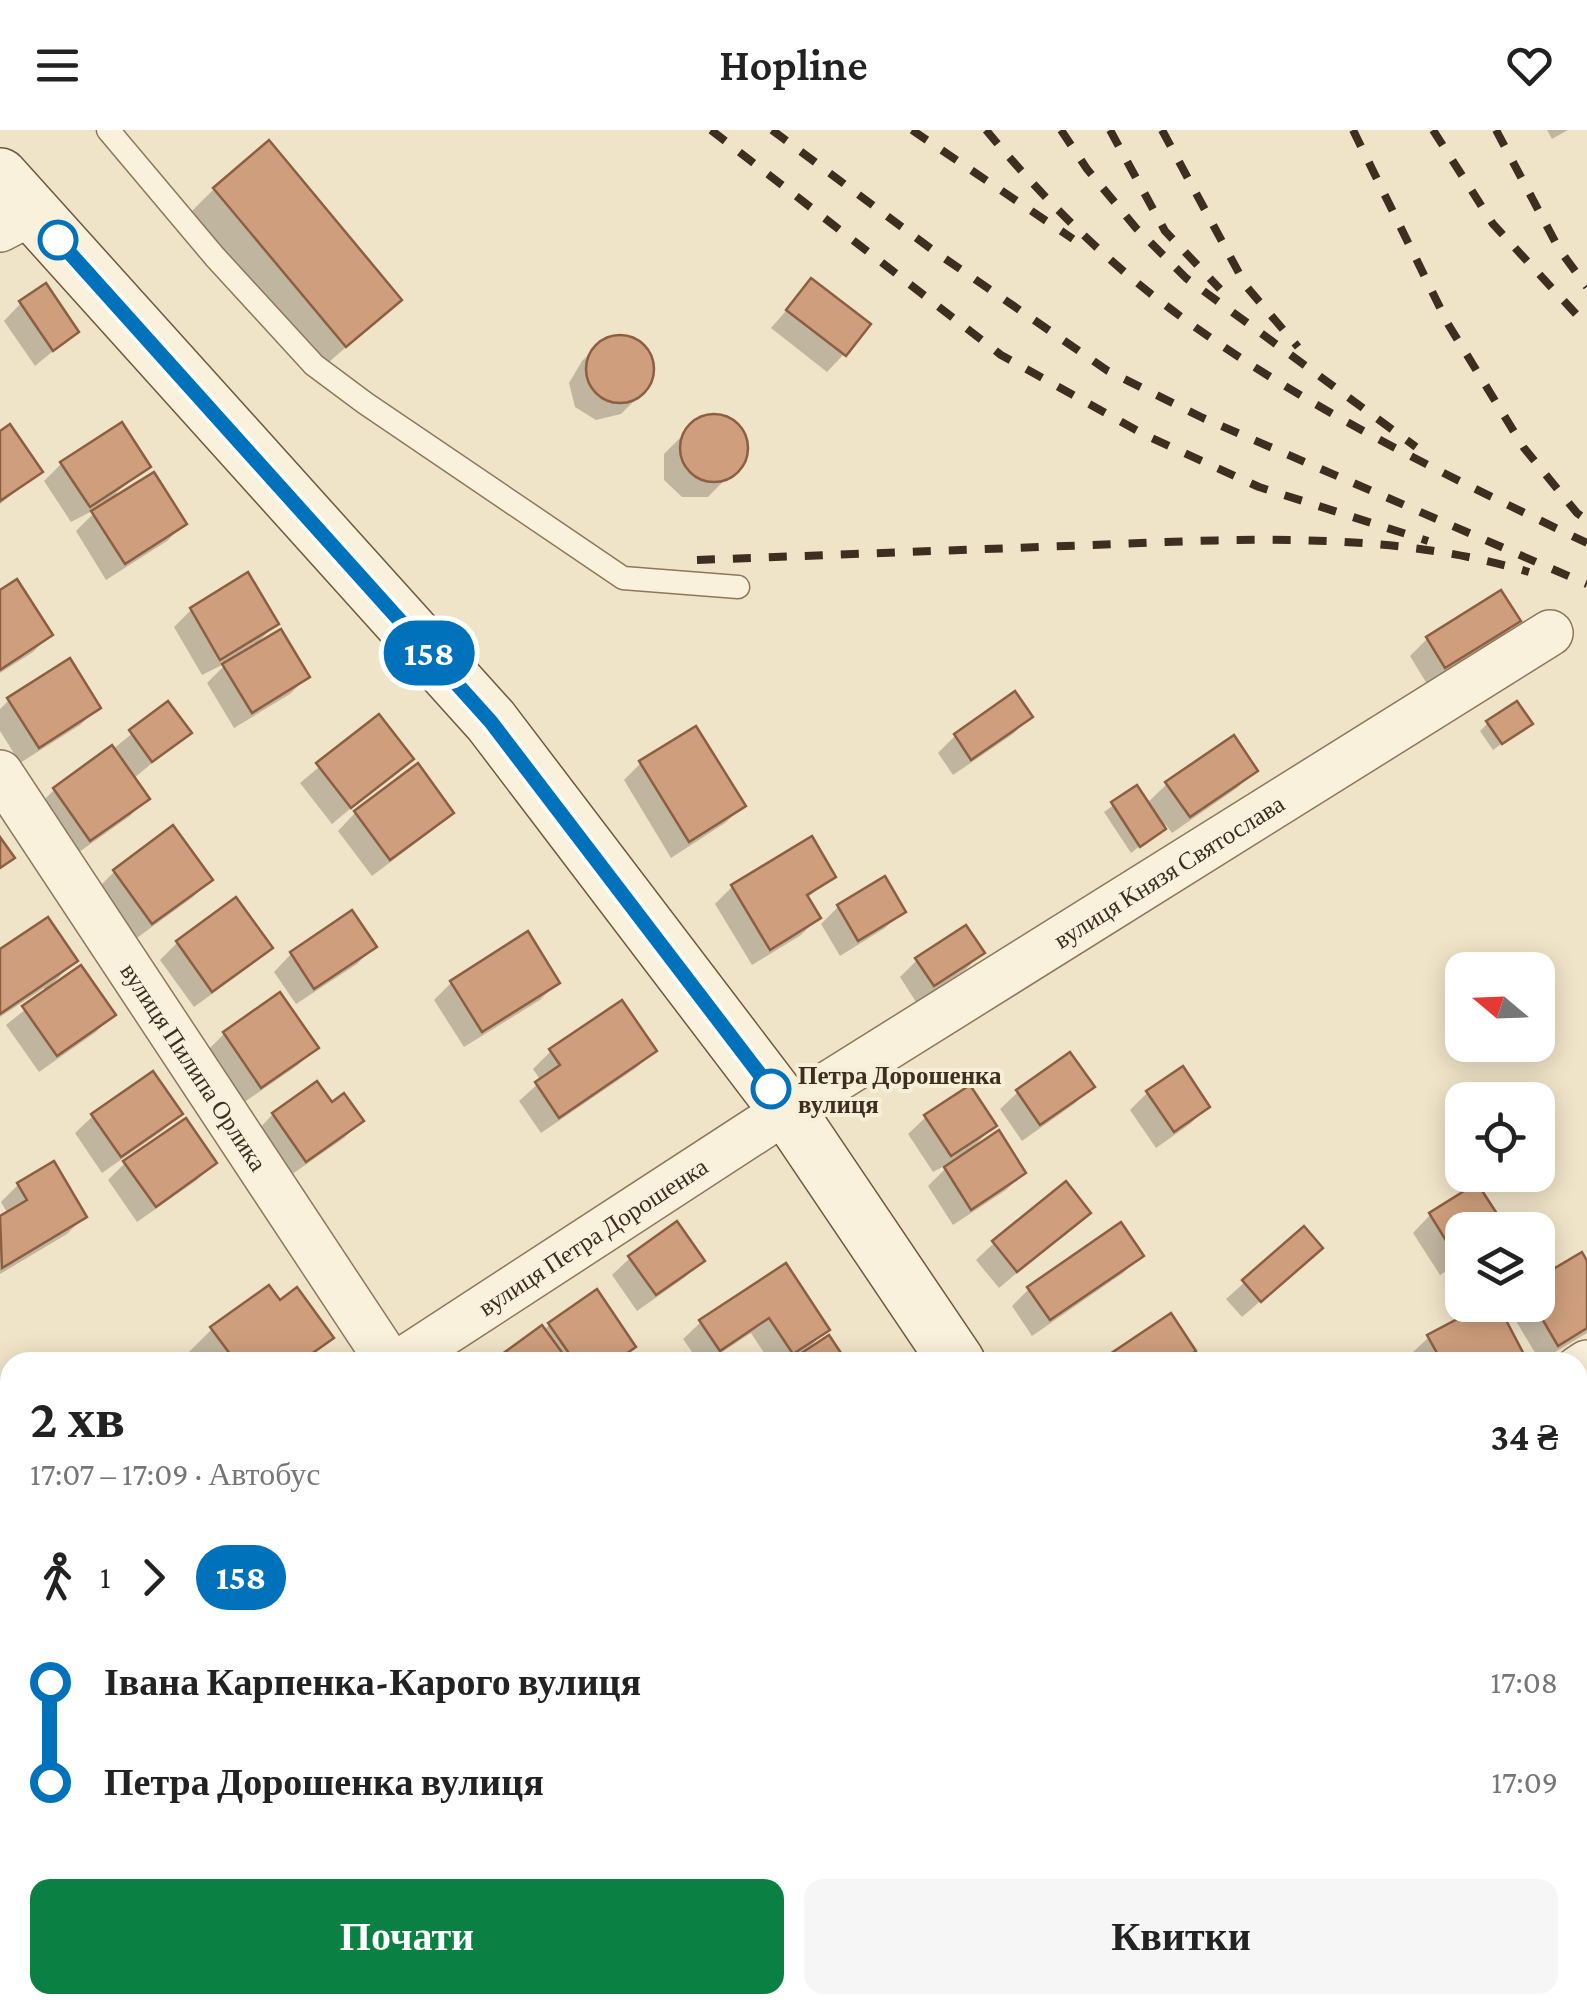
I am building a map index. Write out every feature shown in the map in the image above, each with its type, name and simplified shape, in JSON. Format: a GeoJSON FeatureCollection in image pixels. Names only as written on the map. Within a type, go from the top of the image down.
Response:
{"type":"FeatureCollection","features":[{"type":"Feature","properties":{"kind":"main road"},"geometry":{"type":"LineString","coordinates":[[11,206],[491,722],[788,1110],[950,1352]]}},
{"type":"Feature","properties":{"kind":"street","name":"вулиця Князя Святослава"},"geometry":{"type":"LineString","coordinates":[[788,1110],[1550,633]]}},
{"type":"Feature","properties":{"kind":"street","name":"вулиця Пилипа Орлика"},"geometry":{"type":"LineString","coordinates":[[0,772],[381,1352]]}},
{"type":"Feature","properties":{"kind":"street","name":"вулиця Петра Дорошенка"},"geometry":{"type":"LineString","coordinates":[[415,1352],[788,1110]]}},
{"type":"Feature","properties":{"kind":"lane"},"geometry":{"type":"LineString","coordinates":[[108,130],[214,257],[314,365],[365,403],[623,578],[738,586]]}},
{"type":"Feature","properties":{"kind":"building"},"geometry":{"type":"Polygon","coordinates":[[[269,140],[402,300],[346,347],[213,188],[269,140]]]}},
{"type":"Feature","properties":{"kind":"building"},"geometry":{"type":"Polygon","coordinates":[[[811,278],[871,324],[846,356],[786,310],[811,278]]]}},
{"type":"Feature","properties":{"kind":"building"},"geometry":{"type":"Polygon","coordinates":[[[46,283],[79,332],[53,351],[19,301],[46,283]]]}},
{"type":"Feature","properties":{"kind":"building"},"geometry":{"type":"Polygon","coordinates":[[[620,335],[644,345],[654,369],[644,393],[620,403],[596,393],[586,369],[596,345],[620,335]]]}},
{"type":"Feature","properties":{"kind":"building"},"geometry":{"type":"Polygon","coordinates":[[[714,414],[738,424],[748,448],[738,472],[714,482],[690,472],[680,448],[690,424],[714,414]]]}},
{"type":"Feature","properties":{"kind":"building"},"geometry":{"type":"Polygon","coordinates":[[[122,422],[151,467],[90,507],[60,462],[122,422]]]}},
{"type":"Feature","properties":{"kind":"building"},"geometry":{"type":"Polygon","coordinates":[[[10,424],[43,472],[0,501],[0,431],[10,424]]]}},
{"type":"Feature","properties":{"kind":"building"},"geometry":{"type":"Polygon","coordinates":[[[154,472],[187,524],[125,564],[91,511],[154,472]]]}},
{"type":"Feature","properties":{"kind":"building"},"geometry":{"type":"Polygon","coordinates":[[[248,572],[279,624],[220,660],[190,608],[248,572]]]}},
{"type":"Feature","properties":{"kind":"building"},"geometry":{"type":"Polygon","coordinates":[[[17,579],[53,635],[0,670],[0,590],[17,579]]]}},
{"type":"Feature","properties":{"kind":"building"},"geometry":{"type":"Polygon","coordinates":[[[1501,590],[1521,621],[1445,668],[1426,637],[1501,590]]]}},
{"type":"Feature","properties":{"kind":"building"},"geometry":{"type":"Polygon","coordinates":[[[281,629],[310,677],[252,713],[222,664],[281,629]]]}},
{"type":"Feature","properties":{"kind":"building"},"geometry":{"type":"Polygon","coordinates":[[[70,658],[101,708],[39,748],[7,698],[70,658]]]}},
{"type":"Feature","properties":{"kind":"building"},"geometry":{"type":"Polygon","coordinates":[[[1015,691],[1033,717],[971,760],[954,734],[1015,691]]]}},
{"type":"Feature","properties":{"kind":"building"},"geometry":{"type":"Polygon","coordinates":[[[168,701],[192,733],[152,762],[129,730],[168,701]]]}},
{"type":"Feature","properties":{"kind":"building"},"geometry":{"type":"Polygon","coordinates":[[[1517,701],[1533,724],[1502,744],[1486,721],[1517,701]]]}},
{"type":"Feature","properties":{"kind":"building"},"geometry":{"type":"Polygon","coordinates":[[[379,714],[414,759],[351,808],[316,763],[379,714]]]}},
{"type":"Feature","properties":{"kind":"building"},"geometry":{"type":"Polygon","coordinates":[[[696,726],[746,806],[689,842],[639,761],[696,726]]]}},
{"type":"Feature","properties":{"kind":"building"},"geometry":{"type":"Polygon","coordinates":[[[1234,735],[1258,771],[1190,817],[1165,782],[1234,735]]]}},
{"type":"Feature","properties":{"kind":"building"},"geometry":{"type":"Polygon","coordinates":[[[112,745],[150,799],[90,841],[53,788],[112,745]]]}},
{"type":"Feature","properties":{"kind":"building"},"geometry":{"type":"Polygon","coordinates":[[[418,763],[454,813],[390,860],[354,811],[418,763]]]}},
{"type":"Feature","properties":{"kind":"building"},"geometry":{"type":"Polygon","coordinates":[[[1137,785],[1166,829],[1140,847],[1111,802],[1137,785]]]}},
{"type":"Feature","properties":{"kind":"building"},"geometry":{"type":"Polygon","coordinates":[[[173,825],[213,880],[152,924],[113,870],[173,825]]]}},
{"type":"Feature","properties":{"kind":"building"},"geometry":{"type":"Polygon","coordinates":[[[812,836],[836,877],[807,895],[821,918],[770,950],[731,885],[812,836]]]}},
{"type":"Feature","properties":{"kind":"building"},"geometry":{"type":"Polygon","coordinates":[[[0,837],[15,858],[0,868],[0,837]]]}},
{"type":"Feature","properties":{"kind":"building"},"geometry":{"type":"Polygon","coordinates":[[[885,876],[906,912],[858,941],[837,905],[885,876]]]}},
{"type":"Feature","properties":{"kind":"building"},"geometry":{"type":"Polygon","coordinates":[[[236,897],[273,948],[212,992],[176,941],[236,897]]]}},
{"type":"Feature","properties":{"kind":"building"},"geometry":{"type":"Polygon","coordinates":[[[352,910],[377,947],[314,989],[290,952],[352,910]]]}},
{"type":"Feature","properties":{"kind":"building"},"geometry":{"type":"Polygon","coordinates":[[[48,917],[78,961],[0,1014],[0,949],[48,917]]]}},
{"type":"Feature","properties":{"kind":"building"},"geometry":{"type":"Polygon","coordinates":[[[966,925],[985,953],[934,986],[915,958],[966,925]]]}},
{"type":"Feature","properties":{"kind":"building"},"geometry":{"type":"Polygon","coordinates":[[[528,931],[560,983],[482,1032],[450,981],[528,931]]]}},
{"type":"Feature","properties":{"kind":"building"},"geometry":{"type":"Polygon","coordinates":[[[81,965],[116,1015],[57,1056],[22,1006],[81,965]]]}},
{"type":"Feature","properties":{"kind":"building"},"geometry":{"type":"Polygon","coordinates":[[[280,992],[319,1048],[261,1088],[223,1032],[280,992]]]}},
{"type":"Feature","properties":{"kind":"building"},"geometry":{"type":"Polygon","coordinates":[[[622,1000],[657,1051],[559,1118],[535,1082],[560,1065],[549,1049],[622,1000]]]}},
{"type":"Feature","properties":{"kind":"building"},"geometry":{"type":"Polygon","coordinates":[[[1070,1052],[1095,1087],[1040,1125],[1016,1090],[1070,1052]]]}},
{"type":"Feature","properties":{"kind":"building"},"geometry":{"type":"Polygon","coordinates":[[[1183,1066],[1210,1107],[1174,1132],[1146,1091],[1183,1066]]]}},
{"type":"Feature","properties":{"kind":"building"},"geometry":{"type":"Polygon","coordinates":[[[153,1071],[183,1114],[121,1157],[91,1114],[153,1071]]]}},
{"type":"Feature","properties":{"kind":"building"},"geometry":{"type":"Polygon","coordinates":[[[317,1081],[332,1102],[344,1093],[364,1121],[306,1162],[272,1113],[317,1081]]]}},
{"type":"Feature","properties":{"kind":"building"},"geometry":{"type":"Polygon","coordinates":[[[970,1085],[997,1126],[951,1156],[924,1115],[970,1085]]]}},
{"type":"Feature","properties":{"kind":"building"},"geometry":{"type":"Polygon","coordinates":[[[186,1118],[217,1163],[156,1207],[123,1161],[186,1118]]]}},
{"type":"Feature","properties":{"kind":"building"},"geometry":{"type":"Polygon","coordinates":[[[999,1130],[1026,1173],[971,1210],[944,1167],[999,1130]]]}},
{"type":"Feature","properties":{"kind":"building"},"geometry":{"type":"Polygon","coordinates":[[[54,1161],[87,1217],[2,1268],[0,1216],[27,1200],[17,1183],[54,1161]]]}},
{"type":"Feature","properties":{"kind":"building"},"geometry":{"type":"Polygon","coordinates":[[[1066,1181],[1091,1213],[1017,1272],[992,1241],[1066,1181]]]}},
{"type":"Feature","properties":{"kind":"building"},"geometry":{"type":"Polygon","coordinates":[[[1463,1192],[1483,1192],[1496,1212],[1445,1212],[1445,1239],[1429,1213],[1463,1192]]]}},
{"type":"Feature","properties":{"kind":"building"},"geometry":{"type":"Polygon","coordinates":[[[677,1221],[705,1261],[656,1295],[628,1256],[677,1221]]]}},
{"type":"Feature","properties":{"kind":"building"},"geometry":{"type":"Polygon","coordinates":[[[1121,1222],[1144,1256],[1050,1320],[1027,1287],[1121,1222]]]}},
{"type":"Feature","properties":{"kind":"building"},"geometry":{"type":"Polygon","coordinates":[[[1304,1226],[1323,1248],[1261,1302],[1242,1280],[1304,1226]]]}},
{"type":"Feature","properties":{"kind":"building"},"geometry":{"type":"Polygon","coordinates":[[[1582,1252],[1587,1261],[1587,1328],[1558,1346],[1544,1322],[1555,1322],[1555,1268],[1582,1252]]]}},
{"type":"Feature","properties":{"kind":"building"},"geometry":{"type":"Polygon","coordinates":[[[786,1263],[830,1330],[792,1352],[769,1318],[720,1351],[699,1320],[786,1263]]]}},
{"type":"Feature","properties":{"kind":"building"},"geometry":{"type":"Polygon","coordinates":[[[269,1285],[280,1300],[297,1287],[334,1338],[314,1352],[229,1352],[210,1327],[269,1285]]]}},
{"type":"Feature","properties":{"kind":"building"},"geometry":{"type":"Polygon","coordinates":[[[597,1289],[636,1347],[629,1352],[568,1352],[548,1323],[597,1289]]]}},
{"type":"Feature","properties":{"kind":"building"},"geometry":{"type":"Polygon","coordinates":[[[1171,1313],[1196,1351],[1195,1352],[1113,1352],[1171,1313]]]}},
{"type":"Feature","properties":{"kind":"building"},"geometry":{"type":"Polygon","coordinates":[[[1452,1322],[1507,1322],[1523,1352],[1436,1352],[1427,1335],[1452,1322]]]}},
{"type":"Feature","properties":{"kind":"building"},"geometry":{"type":"Polygon","coordinates":[[[542,1325],[562,1352],[505,1352],[542,1325]]]}},
{"type":"Feature","properties":{"kind":"building"},"geometry":{"type":"Polygon","coordinates":[[[829,1335],[840,1352],[803,1352],[829,1335]]]}},
{"type":"Feature","properties":{"kind":"railway"},"geometry":{"type":"LineString","coordinates":[[711,130],[1001,355],[1147,436],[1259,487],[1428,541]]}},
{"type":"Feature","properties":{"kind":"railway"},"geometry":{"type":"LineString","coordinates":[[772,130],[934,251],[1108,371],[1203,418],[1587,584]]}},
{"type":"Feature","properties":{"kind":"railway"},"geometry":{"type":"LineString","coordinates":[[912,130],[1073,239]]}},
{"type":"Feature","properties":{"kind":"railway"},"geometry":{"type":"LineString","coordinates":[[986,130],[1115,264],[1186,321],[1353,425],[1587,543]]}},
{"type":"Feature","properties":{"kind":"railway"},"geometry":{"type":"LineString","coordinates":[[1061,130],[1087,169],[1136,228],[1186,278],[1416,447]]}},
{"type":"Feature","properties":{"kind":"railway"},"geometry":{"type":"LineString","coordinates":[[1110,130],[1165,231],[1220,289]]}},
{"type":"Feature","properties":{"kind":"railway"},"geometry":{"type":"LineString","coordinates":[[1162,130],[1246,286],[1298,347]]}},
{"type":"Feature","properties":{"kind":"railway"},"geometry":{"type":"LineString","coordinates":[[1353,130],[1448,324],[1524,448],[1587,520]]}},
{"type":"Feature","properties":{"kind":"railway"},"geometry":{"type":"LineString","coordinates":[[1433,130],[1493,224],[1587,326]]}},
{"type":"Feature","properties":{"kind":"railway"},"geometry":{"type":"LineString","coordinates":[[1496,130],[1559,249],[1587,287]]}},
{"type":"Feature","properties":{"kind":"railway"},"geometry":{"type":"LineString","coordinates":[[697,560],[1312,540],[1422,549],[1529,572]]}},
{"type":"Feature","properties":{"kind":"bus line","name":"158"},"geometry":{"type":"LineString","coordinates":[[58,240],[491,722],[771,1089]]}},
{"type":"Feature","properties":{"kind":"place","name":"Петра Дорошенка вулиця"},"geometry":{"type":"Point","coordinates":[771,1089]}}]}
